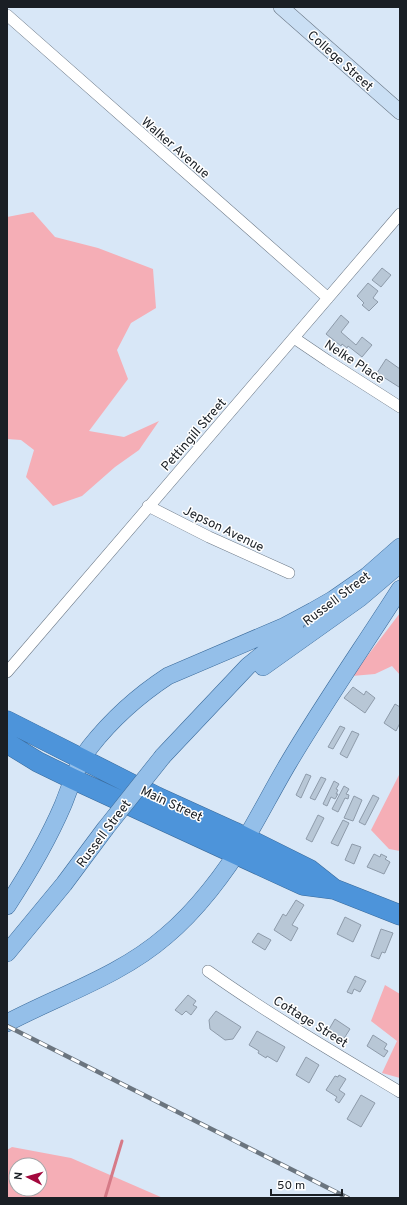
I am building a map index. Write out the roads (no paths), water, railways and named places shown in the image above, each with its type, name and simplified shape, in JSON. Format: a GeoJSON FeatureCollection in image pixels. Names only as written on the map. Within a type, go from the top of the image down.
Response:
{"type":"FeatureCollection","features":[{"type":"Feature","properties":{"kind":"highway","name":"Main Street"},"geometry":{"type":"LineString","coordinates":[[10,733],[83,760],[157,797],[246,838],[310,870],[334,889]]}},
{"type":"Feature","properties":{"kind":"highway","name":"Main Street"},"geometry":{"type":"LineString","coordinates":[[10,733],[38,762],[235,855],[303,885],[334,889],[400,915]]}},
{"type":"Feature","properties":{"kind":"main road","name":"Russell Street"},"geometry":{"type":"LineString","coordinates":[[7,953],[64,884],[105,829],[163,756],[248,666],[280,640],[367,576],[400,547]]}},
{"type":"Feature","properties":{"kind":"main road","name":"Russell Street"},"geometry":{"type":"LineString","coordinates":[[202,715],[280,654],[360,598],[400,564]]}},
{"type":"Feature","properties":{"kind":"main road"},"geometry":{"type":"LineString","coordinates":[[7,1023],[38,1006],[91,983],[119,968],[166,937],[204,897],[246,838],[311,726],[400,589]]}},
{"type":"Feature","properties":{"kind":"main road"},"geometry":{"type":"LineString","coordinates":[[7,906],[40,853],[73,779],[90,748],[129,704],[152,686],[168,676],[285,626],[340,595]]}},
{"type":"Feature","properties":{"kind":"street","name":"College Street"},"geometry":{"type":"LineString","coordinates":[[281,7],[400,112]]}},
{"type":"Feature","properties":{"kind":"street","name":"Walker Avenue"},"geometry":{"type":"LineString","coordinates":[[7,15],[328,298]]}},
{"type":"Feature","properties":{"kind":"street","name":"Pettingill Street"},"geometry":{"type":"LineString","coordinates":[[7,672],[400,214]]}},
{"type":"Feature","properties":{"kind":"street","name":"Nelke Place"},"geometry":{"type":"LineString","coordinates":[[294,338],[400,407]]}},
{"type":"Feature","properties":{"kind":"street","name":"Jepson Avenue"},"geometry":{"type":"LineString","coordinates":[[148,506],[209,537],[289,573]]}},
{"type":"Feature","properties":{"kind":"street","name":"Cottage Street"},"geometry":{"type":"LineString","coordinates":[[208,971],[264,1009],[400,1092]]}},
{"type":"Feature","properties":{"kind":"waterway"},"geometry":{"type":"LineString","coordinates":[[105,1198],[122,1141]]}},
{"type":"Feature","properties":{"kind":"railway"},"geometry":{"type":"LineString","coordinates":[[7,1026],[348,1198]]}}]}
